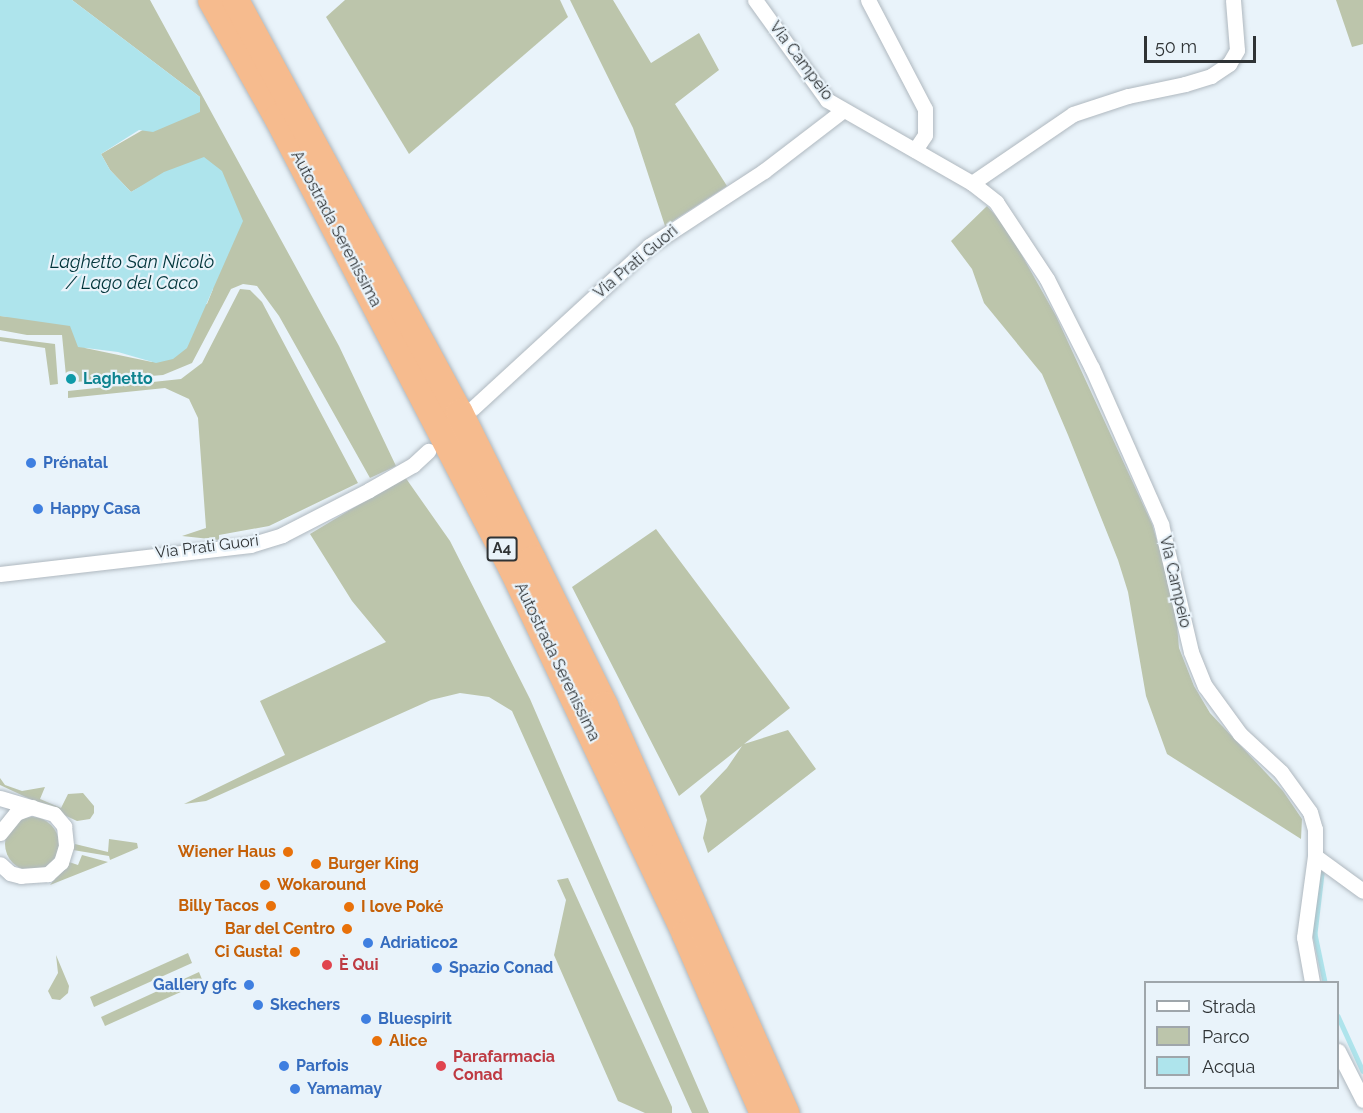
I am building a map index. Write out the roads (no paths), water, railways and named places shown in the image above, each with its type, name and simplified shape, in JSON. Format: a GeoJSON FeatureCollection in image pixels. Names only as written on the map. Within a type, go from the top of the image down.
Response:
{"type":"FeatureCollection","features":[{"type":"Feature","properties":{"kind":"highway","name":"Autostrada Serenissima"},"geometry":{"type":"LineString","coordinates":[[211,0],[298,158],[518,582],[675,912],[763,1113]]}},
{"type":"Feature","properties":{"kind":"highway","name":"Autostrada Serenissima"},"geometry":{"type":"LineString","coordinates":[[235,0],[459,412],[532,559],[604,705],[786,1113]]}},
{"type":"Feature","properties":{"kind":"street","name":"Via Campeio"},"geometry":{"type":"LineString","coordinates":[[755,0],[827,100],[841,112],[915,150],[972,183],[1011,220],[1047,279],[1092,368],[1161,524],[1191,652],[1204,686],[1240,734],[1299,795],[1315,829],[1315,856],[1304,913],[1305,953],[1312,981]]}},
{"type":"Feature","properties":{"kind":"street"},"geometry":{"type":"LineString","coordinates":[[868,0],[925,109],[925,135],[915,150]]}},
{"type":"Feature","properties":{"kind":"street"},"geometry":{"type":"LineString","coordinates":[[972,183],[1073,114],[1101,103],[1211,76],[1229,64],[1237,50],[1233,0]]}},
{"type":"Feature","properties":{"kind":"street","name":"Via Prati Guori"},"geometry":{"type":"LineString","coordinates":[[473,408],[649,246],[764,171],[841,112]]}},
{"type":"Feature","properties":{"kind":"street","name":"Via Prati Guori"},"geometry":{"type":"LineString","coordinates":[[0,574],[250,545],[282,535],[369,490],[413,465],[428,451]]}},
{"type":"Feature","properties":{"kind":"street"},"geometry":{"type":"LineString","coordinates":[[0,798],[54,814],[64,826],[66,846],[61,862],[48,874],[33,877],[10,873],[0,863]]}},
{"type":"Feature","properties":{"kind":"street"},"geometry":{"type":"LineString","coordinates":[[0,833],[16,813],[32,807]]}},
{"type":"Feature","properties":{"kind":"street"},"geometry":{"type":"LineString","coordinates":[[1315,856],[1363,891]]}},
{"type":"Feature","properties":{"kind":"street"},"geometry":{"type":"LineString","coordinates":[[1339,1053],[1363,1100]]}},
{"type":"Feature","properties":{"kind":"water","name":"Laghetto San Nicolò / Lago del Caco"},"geometry":{"type":"Polygon","coordinates":[[[0,0],[72,0],[200,97],[200,112],[153,132],[139,130],[101,154],[110,170],[131,192],[164,172],[204,157],[222,171],[243,221],[187,348],[173,359],[156,363],[118,352],[78,347],[70,326],[0,316],[0,0]]]}},
{"type":"Feature","properties":{"kind":"waterway"},"geometry":{"type":"LineString","coordinates":[[1322,874],[1315,934],[1325,981]]}},
{"type":"Feature","properties":{"kind":"waterway"},"geometry":{"type":"LineString","coordinates":[[1339,1018],[1363,1071]]}},
{"type":"Feature","properties":{"kind":"place","name":"Laghetto"},"geometry":{"type":"Point","coordinates":[71,379]}},
{"type":"Feature","properties":{"kind":"place","name":"Prénatal"},"geometry":{"type":"Point","coordinates":[31,463]}},
{"type":"Feature","properties":{"kind":"place","name":"Happy Casa"},"geometry":{"type":"Point","coordinates":[38,509]}},
{"type":"Feature","properties":{"kind":"place","name":"Wiener Haus"},"geometry":{"type":"Point","coordinates":[288,852]}},
{"type":"Feature","properties":{"kind":"place","name":"Burger King"},"geometry":{"type":"Point","coordinates":[316,864]}},
{"type":"Feature","properties":{"kind":"place","name":"Wokaround"},"geometry":{"type":"Point","coordinates":[265,885]}},
{"type":"Feature","properties":{"kind":"place","name":"Billy Tacos"},"geometry":{"type":"Point","coordinates":[271,906]}},
{"type":"Feature","properties":{"kind":"place","name":"I love Poké"},"geometry":{"type":"Point","coordinates":[349,907]}},
{"type":"Feature","properties":{"kind":"place","name":"Bar del Centro"},"geometry":{"type":"Point","coordinates":[347,929]}},
{"type":"Feature","properties":{"kind":"place","name":"Adriatico2"},"geometry":{"type":"Point","coordinates":[368,943]}},
{"type":"Feature","properties":{"kind":"place","name":"Ci Gusta!"},"geometry":{"type":"Point","coordinates":[295,952]}},
{"type":"Feature","properties":{"kind":"place","name":"È Qui"},"geometry":{"type":"Point","coordinates":[327,965]}},
{"type":"Feature","properties":{"kind":"place","name":"Spazio Conad"},"geometry":{"type":"Point","coordinates":[437,968]}},
{"type":"Feature","properties":{"kind":"place","name":"Gallery gfc"},"geometry":{"type":"Point","coordinates":[249,985]}},
{"type":"Feature","properties":{"kind":"place","name":"Skechers"},"geometry":{"type":"Point","coordinates":[258,1005]}},
{"type":"Feature","properties":{"kind":"place","name":"Bluespirit"},"geometry":{"type":"Point","coordinates":[366,1019]}},
{"type":"Feature","properties":{"kind":"place","name":"Alice"},"geometry":{"type":"Point","coordinates":[377,1041]}},
{"type":"Feature","properties":{"kind":"place","name":"Parfois"},"geometry":{"type":"Point","coordinates":[284,1066]}},
{"type":"Feature","properties":{"kind":"place","name":"Parafarmacia Conad"},"geometry":{"type":"Point","coordinates":[441,1066]}},
{"type":"Feature","properties":{"kind":"place","name":"Yamamay"},"geometry":{"type":"Point","coordinates":[295,1089]}}]}
